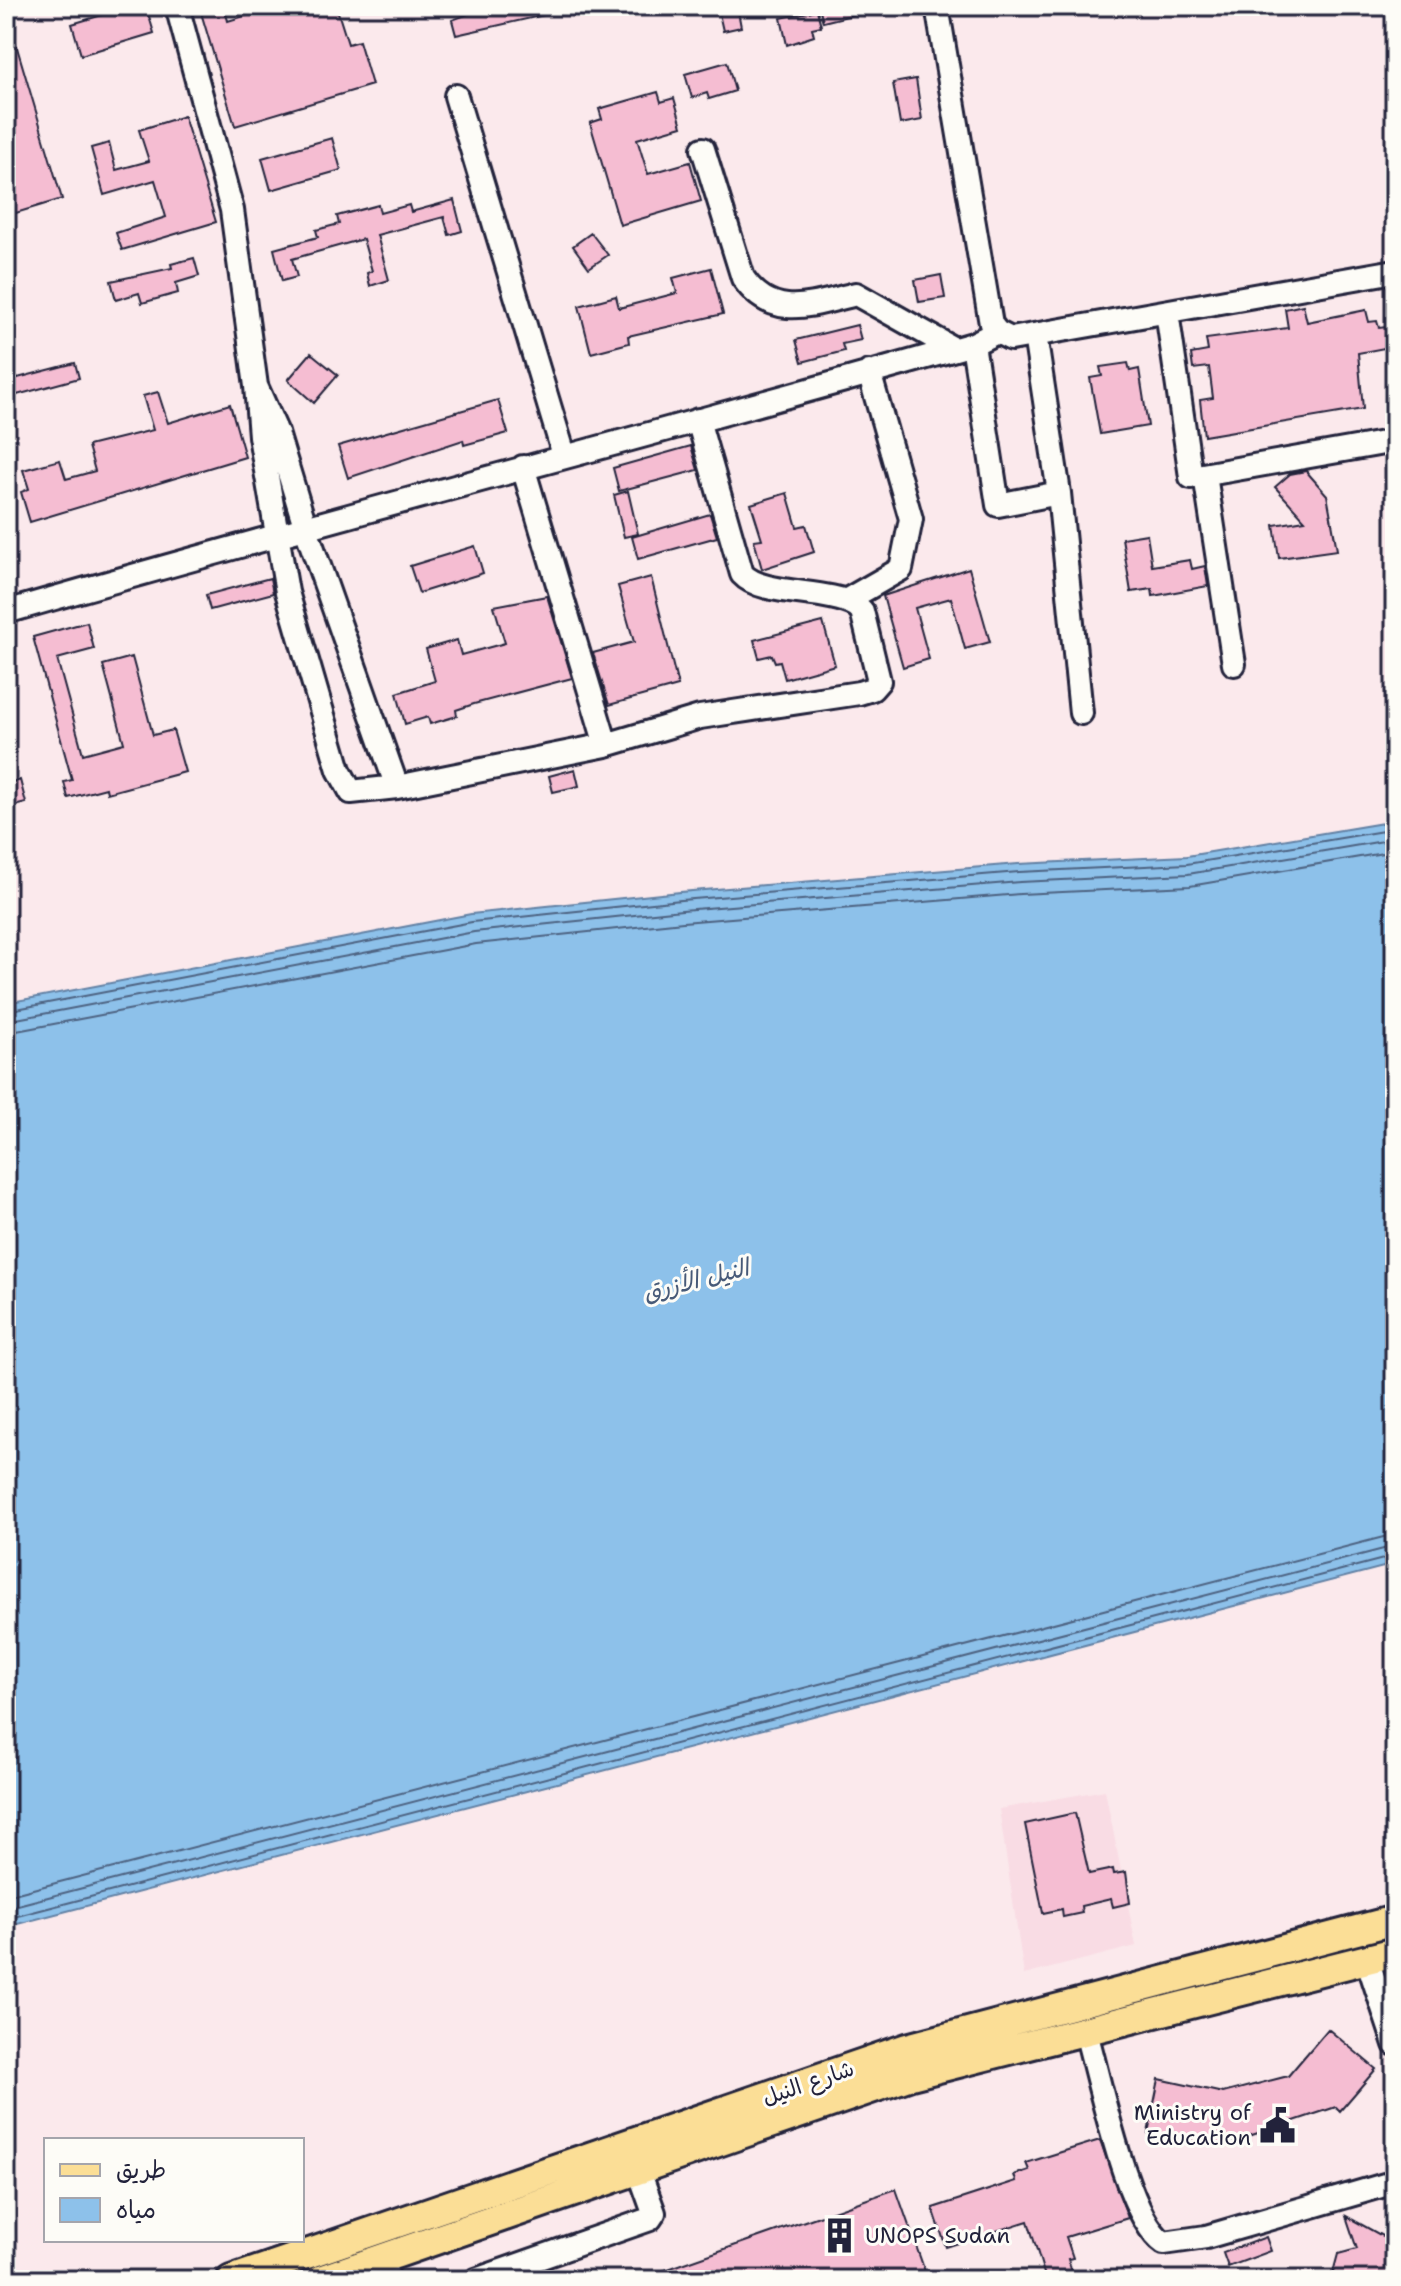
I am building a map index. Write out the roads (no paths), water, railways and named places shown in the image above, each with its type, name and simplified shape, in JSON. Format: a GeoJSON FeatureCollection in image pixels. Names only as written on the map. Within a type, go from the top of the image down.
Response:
{"type":"FeatureCollection","features":[{"type":"Feature","properties":{"kind":"main road","name":"شارع النيل"},"geometry":{"type":"LineString","coordinates":[[231,2280],[907,2048],[1395,1920]]}},
{"type":"Feature","properties":{"kind":"main road","name":"شارع النيل"},"geometry":{"type":"LineString","coordinates":[[320,2280],[385,2269],[639,2171],[911,2075],[1395,1952]]}},
{"type":"Feature","properties":{"kind":"street"},"geometry":{"type":"LineString","coordinates":[[177,6],[232,210],[275,536],[287,592],[347,790],[358,794],[397,787],[606,745],[700,717],[872,689],[879,681],[878,671],[862,611],[847,600],[756,585],[742,574],[698,420]]}},
{"type":"Feature","properties":{"kind":"street"},"geometry":{"type":"LineString","coordinates":[[937,6],[974,232],[991,324],[997,332],[1011,339],[1395,271]]}},
{"type":"Feature","properties":{"kind":"street"},"geometry":{"type":"LineString","coordinates":[[456,96],[564,455]]}},
{"type":"Feature","properties":{"kind":"street"},"geometry":{"type":"LineString","coordinates":[[703,149],[743,278],[753,294],[768,302],[798,308],[856,294],[964,346]]}},
{"type":"Feature","properties":{"kind":"street"},"geometry":{"type":"LineString","coordinates":[[1167,312],[1191,477],[1395,441]]}},
{"type":"Feature","properties":{"kind":"street"},"geometry":{"type":"LineString","coordinates":[[6,612],[964,346],[997,332]]}},
{"type":"Feature","properties":{"kind":"street"},"geometry":{"type":"LineString","coordinates":[[1035,335],[1059,493],[1081,713]]}},
{"type":"Feature","properties":{"kind":"street"},"geometry":{"type":"LineString","coordinates":[[964,346],[998,505],[1059,493]]}},
{"type":"Feature","properties":{"kind":"street"},"geometry":{"type":"LineString","coordinates":[[847,600],[901,569],[911,528],[869,372]]}},
{"type":"Feature","properties":{"kind":"street"},"geometry":{"type":"LineString","coordinates":[[256,386],[277,433],[306,529],[397,787]]}},
{"type":"Feature","properties":{"kind":"street"},"geometry":{"type":"LineString","coordinates":[[523,467],[606,745]]}},
{"type":"Feature","properties":{"kind":"street"},"geometry":{"type":"LineString","coordinates":[[1205,475],[1234,664]]}},
{"type":"Feature","properties":{"kind":"street"},"geometry":{"type":"LineString","coordinates":[[1367,1959],[1395,2044]]}},
{"type":"Feature","properties":{"kind":"street"},"geometry":{"type":"LineString","coordinates":[[1085,2029],[1129,2188],[1149,2229],[1164,2243],[1206,2237],[1395,2182]]}},
{"type":"Feature","properties":{"kind":"street"},"geometry":{"type":"LineString","coordinates":[[476,2280],[650,2219],[654,2213],[639,2171]]}},
{"type":"Feature","properties":{"kind":"water","name":"النيل الأزرق"},"geometry":{"type":"Polygon","coordinates":[[[1395,821],[1395,1564],[6,1927],[6,1003],[471,914],[680,892],[1018,864],[1187,856],[1395,821]]]}},
{"type":"Feature","properties":{"kind":"place","name":"Ministry of Education"},"geometry":{"type":"Point","coordinates":[1277,2125]}},
{"type":"Feature","properties":{"kind":"place","name":"UNOPS Sudan"},"geometry":{"type":"Point","coordinates":[839,2235]}}]}
